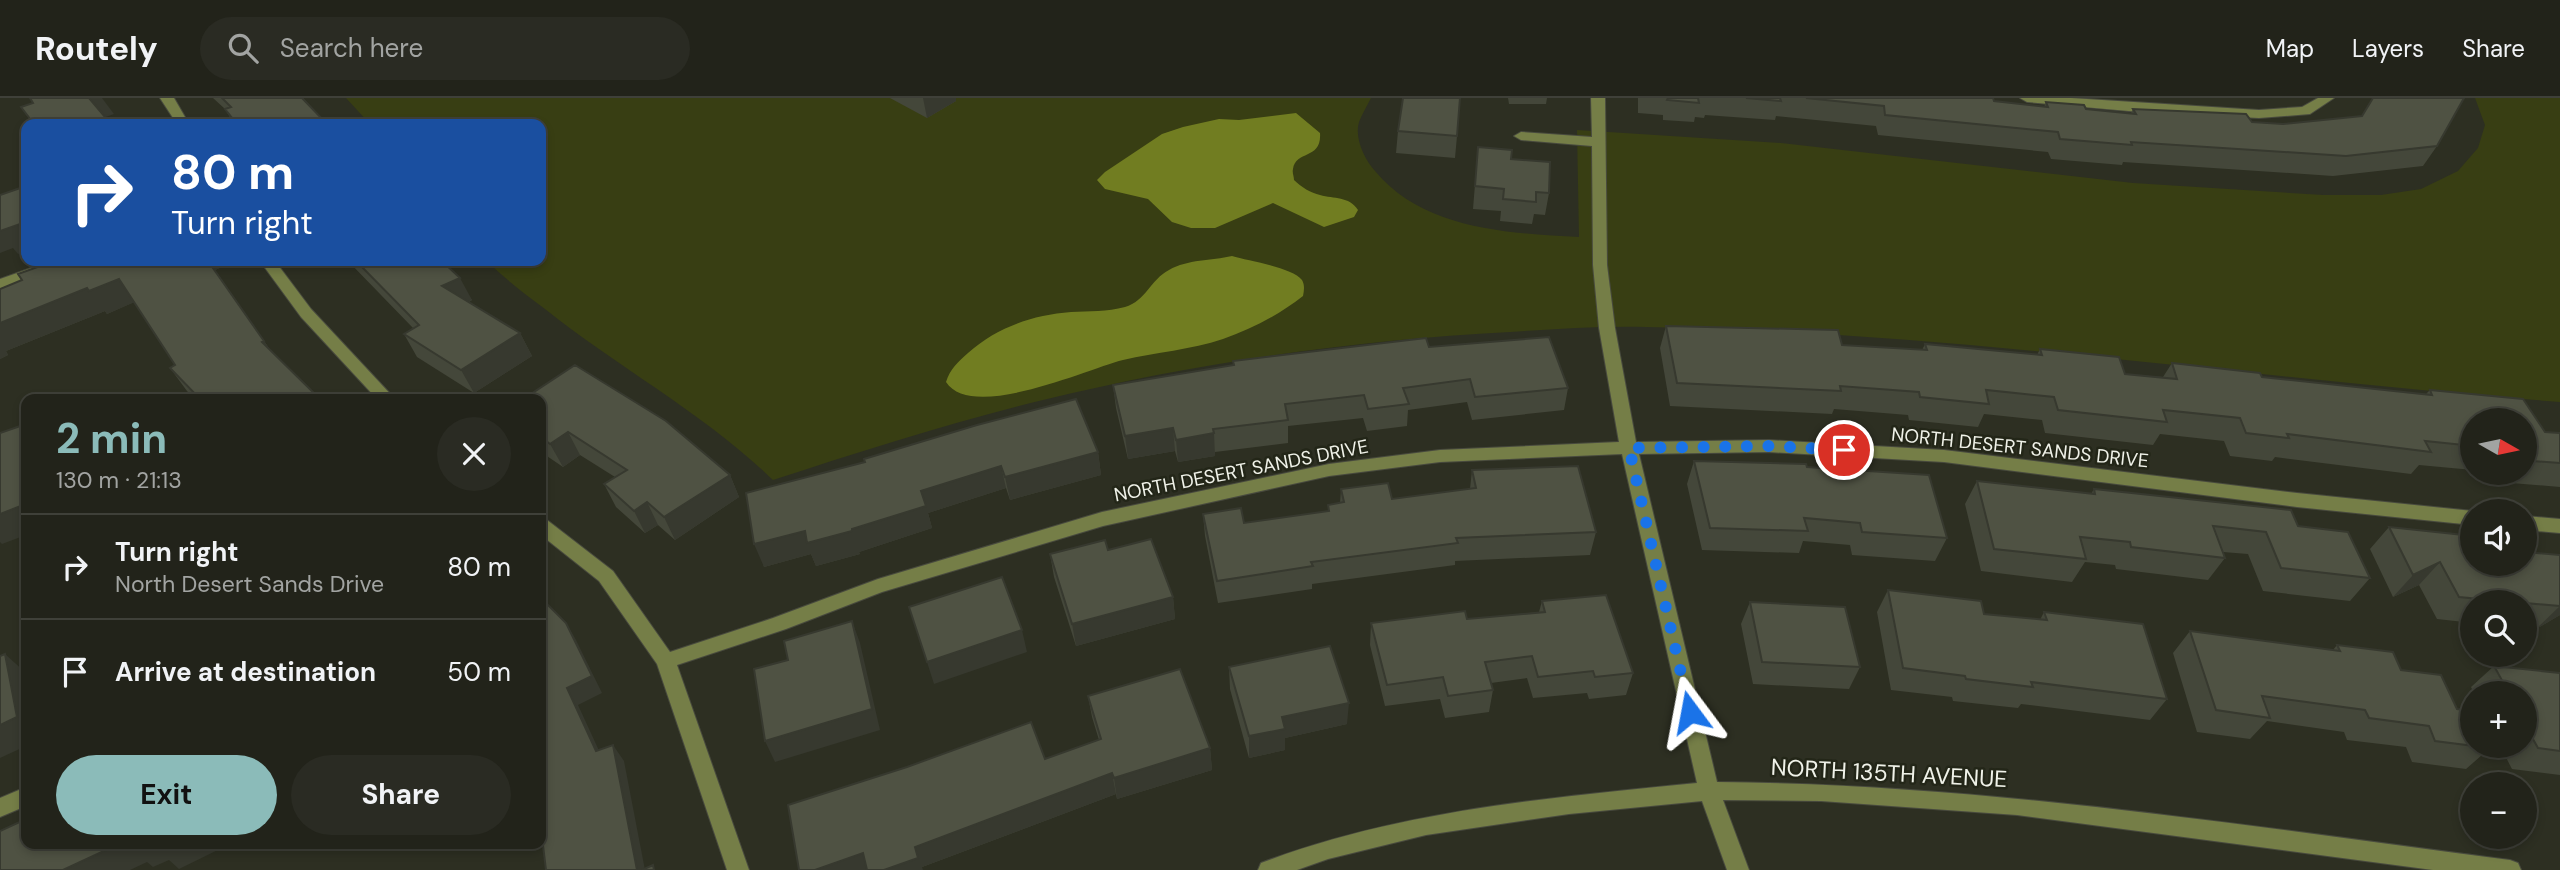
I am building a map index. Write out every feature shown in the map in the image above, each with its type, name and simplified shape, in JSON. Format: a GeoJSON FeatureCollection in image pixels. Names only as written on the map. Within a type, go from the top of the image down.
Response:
{"type":"FeatureCollection","features":[{"type":"Feature","properties":{"kind":"street"},"geometry":{"type":"LineString","coordinates":[[167,98],[180,119]]}},
{"type":"Feature","properties":{"kind":"street"},"geometry":{"type":"LineString","coordinates":[[1598,98],[1600,265],[1607,328],[1629,448],[1709,791],[1738,870]]}},
{"type":"Feature","properties":{"kind":"street"},"geometry":{"type":"LineString","coordinates":[[2027,98],[2140,108],[2259,114],[2305,111],[2327,98]]}},
{"type":"Feature","properties":{"kind":"street"},"geometry":{"type":"LineString","coordinates":[[1521,135],[1599,142]]}},
{"type":"Feature","properties":{"kind":"street"},"geometry":{"type":"LineString","coordinates":[[0,284],[51,266]]}},
{"type":"Feature","properties":{"kind":"street"},"geometry":{"type":"LineString","coordinates":[[271,266],[306,313],[382,394]]}},
{"type":"Feature","properties":{"kind":"street","name":"NORTH DESERT SANDS DRIVE"},"geometry":{"type":"LineString","coordinates":[[666,661],[779,624],[878,586],[1102,519],[1329,470],[1440,456],[1554,449],[1769,446],[1944,456],[2283,499],[2460,517]]}},
{"type":"Feature","properties":{"kind":"street"},"geometry":{"type":"LineString","coordinates":[[2537,524],[2560,526]]}},
{"type":"Feature","properties":{"kind":"street"},"geometry":{"type":"LineString","coordinates":[[546,529],[606,576],[666,661],[738,870]]}},
{"type":"Feature","properties":{"kind":"street","name":"NORTH 135TH AVENUE"},"geometry":{"type":"LineString","coordinates":[[1269,870],[1328,849],[1426,825],[1569,805],[1709,791],[1821,793],[2017,806],[2510,870]]}},
{"type":"Feature","properties":{"kind":"street"},"geometry":{"type":"LineString","coordinates":[[0,808],[21,798]]}},
{"type":"Feature","properties":{"kind":"shaded area"},"geometry":{"type":"Polygon","coordinates":[[[346,98],[1371,98],[1359,122],[1359,142],[1371,166],[1395,191],[1418,206],[1469,225],[1579,237],[1577,130],[1781,143],[2133,183],[2323,195],[2381,195],[2421,189],[2458,171],[2478,148],[2485,125],[2475,98],[2560,98],[2560,402],[1875,338],[1646,327],[1578,328],[1334,347],[1158,375],[975,418],[773,480],[719,434],[573,331],[493,266],[546,266],[546,119],[365,119],[346,98]]]}},
{"type":"Feature","properties":{"kind":"shaded area"},"geometry":{"type":"Polygon","coordinates":[[[1296,113],[1320,133],[1320,142],[1313,151],[1295,163],[1294,180],[1313,193],[1350,202],[1358,210],[1354,217],[1324,227],[1273,203],[1215,228],[1191,228],[1172,222],[1148,199],[1105,189],[1097,180],[1162,134],[1219,119],[1239,120],[1296,113]]]}},
{"type":"Feature","properties":{"kind":"shaded area"},"geometry":{"type":"Polygon","coordinates":[[[1232,256],[1297,275],[1304,284],[1303,296],[1264,321],[1223,339],[1123,360],[1031,389],[980,397],[960,393],[946,382],[952,369],[964,356],[1003,329],[1043,316],[1125,307],[1138,300],[1157,279],[1176,266],[1232,256]]]}},
{"type":"Feature","properties":{"kind":"building"},"geometry":{"type":"Polygon","coordinates":[[[30,98],[89,98],[107,119],[30,119],[21,107],[33,103],[30,98]]]}},
{"type":"Feature","properties":{"kind":"building"},"geometry":{"type":"Polygon","coordinates":[[[222,98],[302,98],[322,119],[233,119],[225,109],[231,107],[222,98]]]}},
{"type":"Feature","properties":{"kind":"building"},"geometry":{"type":"Polygon","coordinates":[[[1403,98],[1460,98],[1457,136],[1398,131],[1403,98]]]}},
{"type":"Feature","properties":{"kind":"building"},"geometry":{"type":"Polygon","coordinates":[[[1698,98],[1699,103],[1667,100],[1698,98]]]}},
{"type":"Feature","properties":{"kind":"building"},"geometry":{"type":"Polygon","coordinates":[[[1746,98],[1780,98],[1781,101],[1746,98]]]}},
{"type":"Feature","properties":{"kind":"building"},"geometry":{"type":"Polygon","coordinates":[[[1806,98],[1993,98],[1994,101],[2048,107],[2046,102],[2084,105],[2086,109],[2136,114],[2133,109],[2246,114],[2252,122],[2283,124],[2362,116],[2373,98],[2464,98],[2437,146],[2346,156],[2060,139],[2058,132],[1885,115],[1884,106],[1806,98]]]}},
{"type":"Feature","properties":{"kind":"building"},"geometry":{"type":"Polygon","coordinates":[[[1478,147],[1512,150],[1511,159],[1550,162],[1549,193],[1536,192],[1536,202],[1503,199],[1504,189],[1475,186],[1478,147]]]}},
{"type":"Feature","properties":{"kind":"building"},"geometry":{"type":"Polygon","coordinates":[[[21,188],[21,224],[0,231],[0,195],[21,188]]]}},
{"type":"Feature","properties":{"kind":"building"},"geometry":{"type":"Polygon","coordinates":[[[40,266],[212,266],[264,341],[262,342],[315,394],[195,394],[170,368],[175,365],[119,279],[89,291],[87,288],[0,323],[0,289],[22,280],[18,274],[40,266]]]}},
{"type":"Feature","properties":{"kind":"building"},"geometry":{"type":"Polygon","coordinates":[[[361,266],[447,266],[460,278],[442,286],[520,333],[461,370],[404,334],[419,325],[361,266]]]}},
{"type":"Feature","properties":{"kind":"building"},"geometry":{"type":"Polygon","coordinates":[[[1666,326],[1838,330],[1842,345],[1927,350],[1925,344],[2042,355],[2040,349],[2119,357],[2125,374],[2177,379],[2172,363],[2260,373],[2262,377],[2432,395],[2430,390],[2523,399],[2529,408],[2460,408],[2460,445],[2425,441],[2431,452],[2287,434],[2289,438],[2246,433],[2240,418],[2163,410],[2167,422],[2058,410],[2054,397],[1986,390],[1989,404],[1920,397],[1919,392],[1840,386],[1841,391],[1677,383],[1666,326]]]}},
{"type":"Feature","properties":{"kind":"building"},"geometry":{"type":"Polygon","coordinates":[[[1549,337],[1568,388],[1475,397],[1470,379],[1403,388],[1409,404],[1368,409],[1364,395],[1285,404],[1288,420],[1213,429],[1214,433],[1176,440],[1173,428],[1125,436],[1113,385],[1234,365],[1233,361],[1426,338],[1429,347],[1549,337]]]}},
{"type":"Feature","properties":{"kind":"building"},"geometry":{"type":"Polygon","coordinates":[[[575,365],[666,421],[730,475],[664,517],[647,502],[634,511],[604,484],[627,470],[568,432],[550,444],[546,441],[546,394],[531,394],[575,365]]]}},
{"type":"Feature","properties":{"kind":"building"},"geometry":{"type":"Polygon","coordinates":[[[1076,399],[1098,452],[1005,477],[1001,466],[921,491],[926,506],[852,531],[807,543],[805,531],[754,544],[746,493],[865,462],[864,459],[977,425],[1076,399]]]}},
{"type":"Feature","properties":{"kind":"building"},"geometry":{"type":"Polygon","coordinates":[[[2538,422],[2545,432],[2560,433],[2560,463],[2538,461],[2538,422]]]}},
{"type":"Feature","properties":{"kind":"building"},"geometry":{"type":"Polygon","coordinates":[[[21,426],[21,506],[0,514],[0,433],[21,426]]]}},
{"type":"Feature","properties":{"kind":"building"},"geometry":{"type":"Polygon","coordinates":[[[1694,461],[1806,464],[1807,467],[1929,475],[1947,538],[1862,532],[1860,523],[1804,518],[1808,531],[1710,528],[1694,461]]]}},
{"type":"Feature","properties":{"kind":"building"},"geometry":{"type":"Polygon","coordinates":[[[1578,466],[1596,532],[1456,538],[1458,543],[1311,562],[1313,566],[1217,581],[1203,514],[1241,508],[1244,523],[1329,511],[1328,505],[1344,502],[1341,489],[1388,483],[1392,499],[1476,488],[1472,470],[1578,466]]]}},
{"type":"Feature","properties":{"kind":"building"},"geometry":{"type":"Polygon","coordinates":[[[1977,481],[2095,494],[2094,489],[2291,510],[2298,526],[2348,532],[2370,578],[2281,568],[2266,532],[2213,526],[2225,558],[2131,547],[2130,542],[2080,537],[2086,559],[1994,549],[1977,481]]]}},
{"type":"Feature","properties":{"kind":"building"},"geometry":{"type":"Polygon","coordinates":[[[2389,527],[2460,535],[2460,576],[2537,576],[2537,553],[2560,555],[2560,606],[2537,604],[2537,590],[2460,590],[2459,597],[2440,562],[2413,575],[2389,527]]]}},
{"type":"Feature","properties":{"kind":"building"},"geometry":{"type":"Polygon","coordinates":[[[1151,539],[1173,597],[1072,624],[1050,554],[1105,540],[1108,550],[1151,539]]]}},
{"type":"Feature","properties":{"kind":"building"},"geometry":{"type":"Polygon","coordinates":[[[1002,577],[1022,630],[927,662],[909,607],[1002,577]]]}},
{"type":"Feature","properties":{"kind":"building"},"geometry":{"type":"Polygon","coordinates":[[[1888,590],[1981,601],[1984,614],[2047,620],[2044,612],[2143,624],[2167,699],[2031,682],[2033,687],[1903,668],[1888,590]]]}},
{"type":"Feature","properties":{"kind":"building"},"geometry":{"type":"Polygon","coordinates":[[[1606,595],[1633,673],[1595,677],[1593,671],[1538,677],[1532,656],[1485,662],[1493,690],[1448,696],[1443,677],[1387,685],[1371,623],[1465,611],[1467,619],[1545,612],[1542,601],[1606,595]]]}},
{"type":"Feature","properties":{"kind":"building"},"geometry":{"type":"Polygon","coordinates":[[[1750,602],[1845,607],[1860,667],[1762,662],[1750,602]]]}},
{"type":"Feature","properties":{"kind":"building"},"geometry":{"type":"Polygon","coordinates":[[[546,603],[566,623],[592,676],[567,688],[596,751],[613,745],[637,870],[546,870],[543,849],[546,849],[546,603]]]}},
{"type":"Feature","properties":{"kind":"building"},"geometry":{"type":"Polygon","coordinates":[[[852,621],[872,709],[765,741],[754,669],[788,660],[784,641],[852,621]]]}},
{"type":"Feature","properties":{"kind":"building"},"geometry":{"type":"Polygon","coordinates":[[[2190,631],[2340,651],[2337,645],[2393,652],[2401,670],[2441,675],[2457,709],[2460,709],[2460,744],[2435,741],[2429,726],[2369,718],[2365,710],[2262,696],[2270,718],[2216,710],[2190,631]]]}},
{"type":"Feature","properties":{"kind":"building"},"geometry":{"type":"Polygon","coordinates":[[[1330,646],[1349,703],[1282,717],[1285,729],[1249,736],[1229,667],[1330,646]]]}},
{"type":"Feature","properties":{"kind":"building"},"geometry":{"type":"Polygon","coordinates":[[[5,654],[17,717],[0,725],[0,656],[5,654]]]}},
{"type":"Feature","properties":{"kind":"building"},"geometry":{"type":"Polygon","coordinates":[[[2495,667],[2560,673],[2560,751],[2537,746],[2537,681],[2502,681],[2495,667]]]}},
{"type":"Feature","properties":{"kind":"building"},"geometry":{"type":"Polygon","coordinates":[[[1180,669],[1210,748],[1114,778],[1112,773],[915,847],[918,858],[884,870],[867,870],[863,853],[815,870],[799,870],[788,805],[907,767],[1031,722],[1045,759],[1101,739],[1088,696],[1180,669]]]}},
{"type":"Feature","properties":{"kind":"building"},"geometry":{"type":"Polygon","coordinates":[[[21,821],[21,849],[108,849],[63,870],[0,870],[0,831],[21,821]]]}},
{"type":"Feature","properties":{"kind":"route"},"geometry":{"type":"LineString","coordinates":[[1690,712],[1629,448],[1769,446],[1844,450]]}}]}
